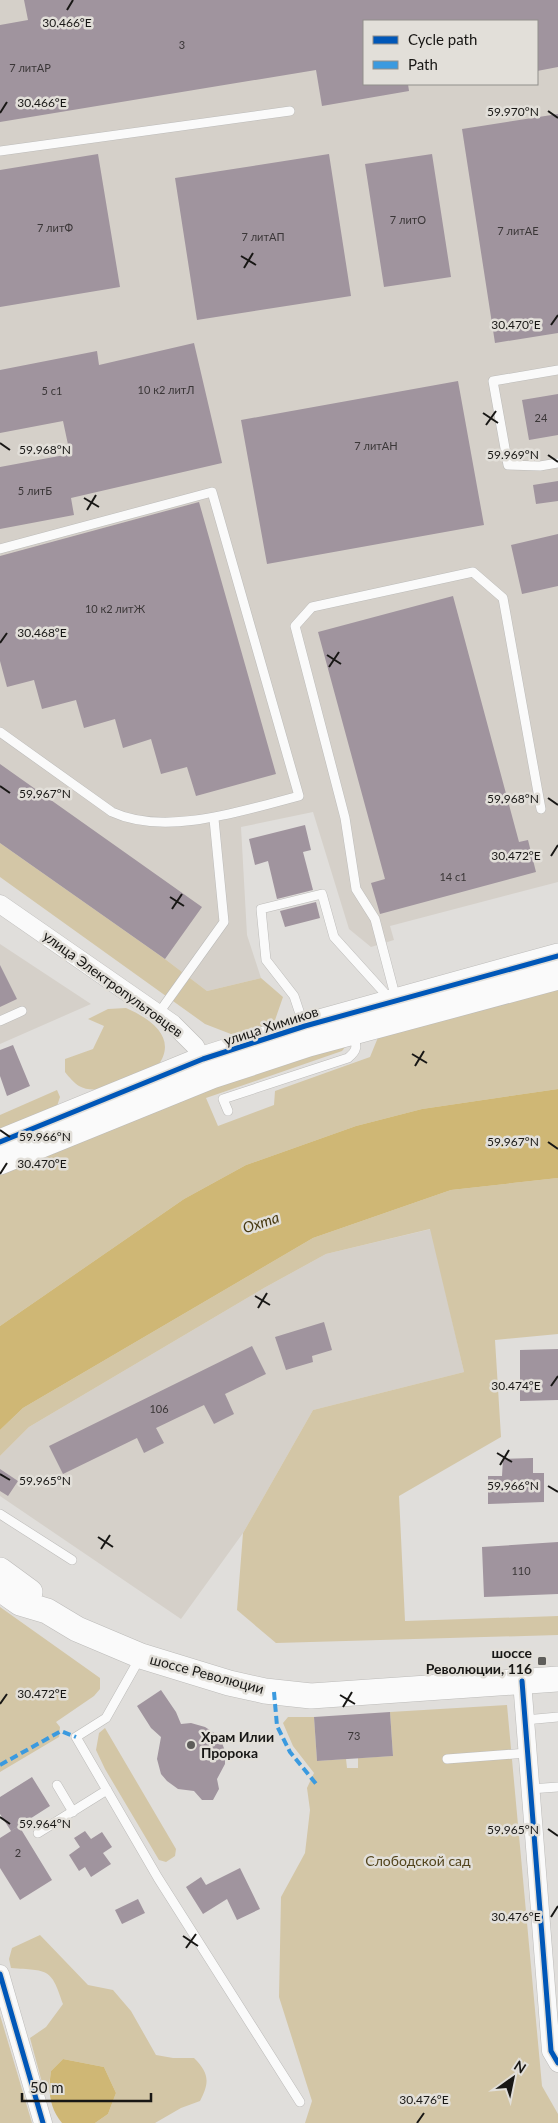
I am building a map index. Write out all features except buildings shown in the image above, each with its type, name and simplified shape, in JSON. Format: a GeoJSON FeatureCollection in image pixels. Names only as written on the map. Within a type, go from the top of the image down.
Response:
{"type":"FeatureCollection","features":[{"type":"Feature","properties":{"kind":"street","name":"улица Электропультовцев"},"geometry":{"type":"LineString","coordinates":[[0,904],[183,1033],[195,1046],[208,1068]]}},
{"type":"Feature","properties":{"kind":"street","name":"улица Химиков"},"geometry":{"type":"LineString","coordinates":[[0,1142],[208,1068],[352,1033],[396,1007],[558,956]]}},
{"type":"Feature","properties":{"kind":"street","name":"улица Химиков"},"geometry":{"type":"LineString","coordinates":[[0,1162],[304,1026],[558,977]]}},
{"type":"Feature","properties":{"kind":"street","name":"шоссе Революции"},"geometry":{"type":"LineString","coordinates":[[0,1570],[28,1591],[47,1611]]}},
{"type":"Feature","properties":{"kind":"street","name":"шоссе Революции"},"geometry":{"type":"LineString","coordinates":[[0,1588],[20,1603],[47,1611],[77,1628],[141,1656],[229,1683],[266,1691],[311,1696],[558,1679]]}},
{"type":"Feature","properties":{"kind":"street"},"geometry":{"type":"LineString","coordinates":[[522,1681],[551,2051],[558,2063]]}},
{"type":"Feature","properties":{"kind":"street"},"geometry":{"type":"LineString","coordinates":[[0,1974],[43,2123]]}},
{"type":"Feature","properties":{"kind":"lane"},"geometry":{"type":"LineString","coordinates":[[0,151],[290,111]]}},
{"type":"Feature","properties":{"kind":"lane"},"geometry":{"type":"LineString","coordinates":[[558,370],[493,381],[508,465],[540,466],[558,463]]}},
{"type":"Feature","properties":{"kind":"lane"},"geometry":{"type":"LineString","coordinates":[[0,548],[212,492],[299,796],[214,818],[143,822],[127,819],[112,812],[0,732]]}},
{"type":"Feature","properties":{"kind":"lane"},"geometry":{"type":"LineString","coordinates":[[396,1007],[375,918],[356,890],[345,818],[295,626],[312,608],[472,572],[503,598],[541,809]]}},
{"type":"Feature","properties":{"kind":"lane"},"geometry":{"type":"LineString","coordinates":[[158,1014],[224,922],[214,818]]}},
{"type":"Feature","properties":{"kind":"lane"},"geometry":{"type":"LineString","coordinates":[[304,1026],[294,996],[266,960],[261,909],[322,894],[334,937],[396,1007]]}},
{"type":"Feature","properties":{"kind":"lane"},"geometry":{"type":"LineString","coordinates":[[0,1021],[22,1011]]}},
{"type":"Feature","properties":{"kind":"lane"},"geometry":{"type":"LineString","coordinates":[[228,1111],[223,1100],[348,1058],[355,1052],[357,1046],[352,1033]]}},
{"type":"Feature","properties":{"kind":"lane"},"geometry":{"type":"LineString","coordinates":[[0,1514],[72,1560]]}},
{"type":"Feature","properties":{"kind":"lane"},"geometry":{"type":"LineString","coordinates":[[141,1656],[106,1718],[76,1737],[176,1907],[300,2102]]}},
{"type":"Feature","properties":{"kind":"lane"},"geometry":{"type":"LineString","coordinates":[[525,1720],[558,1717]]}},
{"type":"Feature","properties":{"kind":"lane"},"geometry":{"type":"LineString","coordinates":[[447,1759],[527,1753]]}},
{"type":"Feature","properties":{"kind":"lane"},"geometry":{"type":"LineString","coordinates":[[57,1785],[73,1812]]}},
{"type":"Feature","properties":{"kind":"lane"},"geometry":{"type":"LineString","coordinates":[[530,1789],[558,1787]]}},
{"type":"Feature","properties":{"kind":"lane"},"geometry":{"type":"LineString","coordinates":[[38,1833],[107,1790]]}},
{"type":"Feature","properties":{"kind":"shaded area"},"geometry":{"type":"Polygon","coordinates":[[[0,0],[558,0],[558,882],[390,926],[394,940],[371,947],[349,929],[313,812],[241,827],[247,935],[261,978],[207,991],[165,959],[0,843],[0,0]]]}},
{"type":"Feature","properties":{"kind":"shaded area"},"geometry":{"type":"Polygon","coordinates":[[[0,944],[91,1004],[0,1044],[0,944]]]}},
{"type":"Feature","properties":{"kind":"shaded area"},"geometry":{"type":"Polygon","coordinates":[[[431,1229],[464,1372],[313,1410],[243,1533],[181,1619],[0,1496],[0,1456],[29,1427],[264,1288],[326,1254],[431,1229]]]}},
{"type":"Feature","properties":{"kind":"green space"},"geometry":{"type":"Polygon","coordinates":[[[0,843],[165,959],[207,991],[261,978],[283,997],[274,1023],[236,1036],[205,1024],[0,877],[0,843]]]}},
{"type":"Feature","properties":{"kind":"green space"},"geometry":{"type":"Polygon","coordinates":[[[558,985],[558,1089],[422,1109],[356,1126],[246,1165],[184,1199],[0,1326],[0,1173],[203,1090],[347,1045],[342,1051],[206,1098],[218,1126],[274,1105],[275,1091],[370,1057],[379,1035],[558,985]]]}},
{"type":"Feature","properties":{"kind":"green space"},"geometry":{"type":"Polygon","coordinates":[[[126,1008],[153,1024],[163,1038],[165,1047],[163,1057],[157,1067],[107,1088],[88,1089],[79,1086],[65,1072],[65,1059],[93,1049],[104,1026],[88,1019],[108,1009],[126,1008]]]}},
{"type":"Feature","properties":{"kind":"green space"},"geometry":{"type":"Polygon","coordinates":[[[57,1090],[60,1097],[57,1106],[0,1129],[0,1115],[57,1090]]]}},
{"type":"Feature","properties":{"kind":"green space"},"geometry":{"type":"Polygon","coordinates":[[[558,1178],[558,1334],[495,1340],[501,1437],[399,1496],[405,1621],[558,1616],[558,1635],[276,1643],[237,1610],[243,1533],[313,1410],[464,1372],[430,1229],[326,1254],[264,1288],[29,1427],[0,1456],[0,1430],[23,1408],[313,1238],[451,1190],[558,1178]]]}},
{"type":"Feature","properties":{"kind":"green space"},"geometry":{"type":"Polygon","coordinates":[[[0,1607],[100,1678],[100,1689],[94,1696],[56,1722],[60,1727],[59,1737],[0,1772],[0,1607]]]}},
{"type":"Feature","properties":{"kind":"green space","name":"Слободской сад"},"geometry":{"type":"Polygon","coordinates":[[[507,1705],[542,2086],[558,2114],[558,2123],[305,2123],[312,2101],[279,1997],[281,1897],[305,1853],[310,1810],[307,1788],[314,1773],[293,1746],[283,1723],[288,1717],[314,1717],[317,1761],[346,1759],[347,1768],[358,1768],[358,1758],[393,1756],[390,1712],[507,1705]]]}},
{"type":"Feature","properties":{"kind":"green space"},"geometry":{"type":"Polygon","coordinates":[[[105,1728],[176,1849],[175,1856],[166,1862],[159,1860],[105,1769],[96,1750],[99,1733],[105,1728]]]}},
{"type":"Feature","properties":{"kind":"green space"},"geometry":{"type":"Polygon","coordinates":[[[40,1935],[88,1985],[113,1990],[131,2011],[156,2055],[173,2058],[194,2058],[203,2068],[206,2078],[205,2088],[200,2101],[181,2108],[155,2123],[95,2123],[108,2114],[116,2093],[104,2067],[63,2059],[51,2071],[48,2092],[44,2090],[30,2038],[46,2027],[63,2004],[51,1977],[41,1971],[11,1968],[9,1959],[12,1948],[40,1935]]]}},
{"type":"Feature","properties":{"kind":"green space"},"geometry":{"type":"Polygon","coordinates":[[[0,2015],[32,2123],[0,2123],[0,2015]]]}},
{"type":"Feature","properties":{"kind":"water","name":"Охта"},"geometry":{"type":"Polygon","coordinates":[[[558,1089],[558,1178],[451,1190],[313,1238],[23,1408],[0,1430],[0,1326],[184,1199],[246,1165],[356,1126],[422,1109],[558,1089]]]}},
{"type":"Feature","properties":{"kind":"water"},"geometry":{"type":"Polygon","coordinates":[[[63,2059],[104,2067],[116,2093],[108,2114],[95,2123],[62,2123],[54,2111],[50,2098],[51,2071],[63,2059]]]}},
{"type":"Feature","properties":{"kind":"marked path"},"geometry":{"type":"LineString","coordinates":[[274,1692],[277,1726],[290,1752],[317,1785]]}},
{"type":"Feature","properties":{"kind":"marked path"},"geometry":{"type":"LineString","coordinates":[[0,1765],[61,1731],[76,1737]]}},
{"type":"Feature","properties":{"kind":"cycle path"},"geometry":{"type":"LineString","coordinates":[[0,1142],[203,1059],[305,1026],[558,956]]}},
{"type":"Feature","properties":{"kind":"cycle path"},"geometry":{"type":"LineString","coordinates":[[522,1681],[551,2051],[558,2063]]}},
{"type":"Feature","properties":{"kind":"cycle path"},"geometry":{"type":"LineString","coordinates":[[0,1974],[43,2123]]}},
{"type":"Feature","properties":{"kind":"place","name":"шоссе Революции, 116"},"geometry":{"type":"Point","coordinates":[542,1661]}},
{"type":"Feature","properties":{"kind":"place","name":"Храм Илии Пророка"},"geometry":{"type":"Point","coordinates":[191,1745]}}]}
